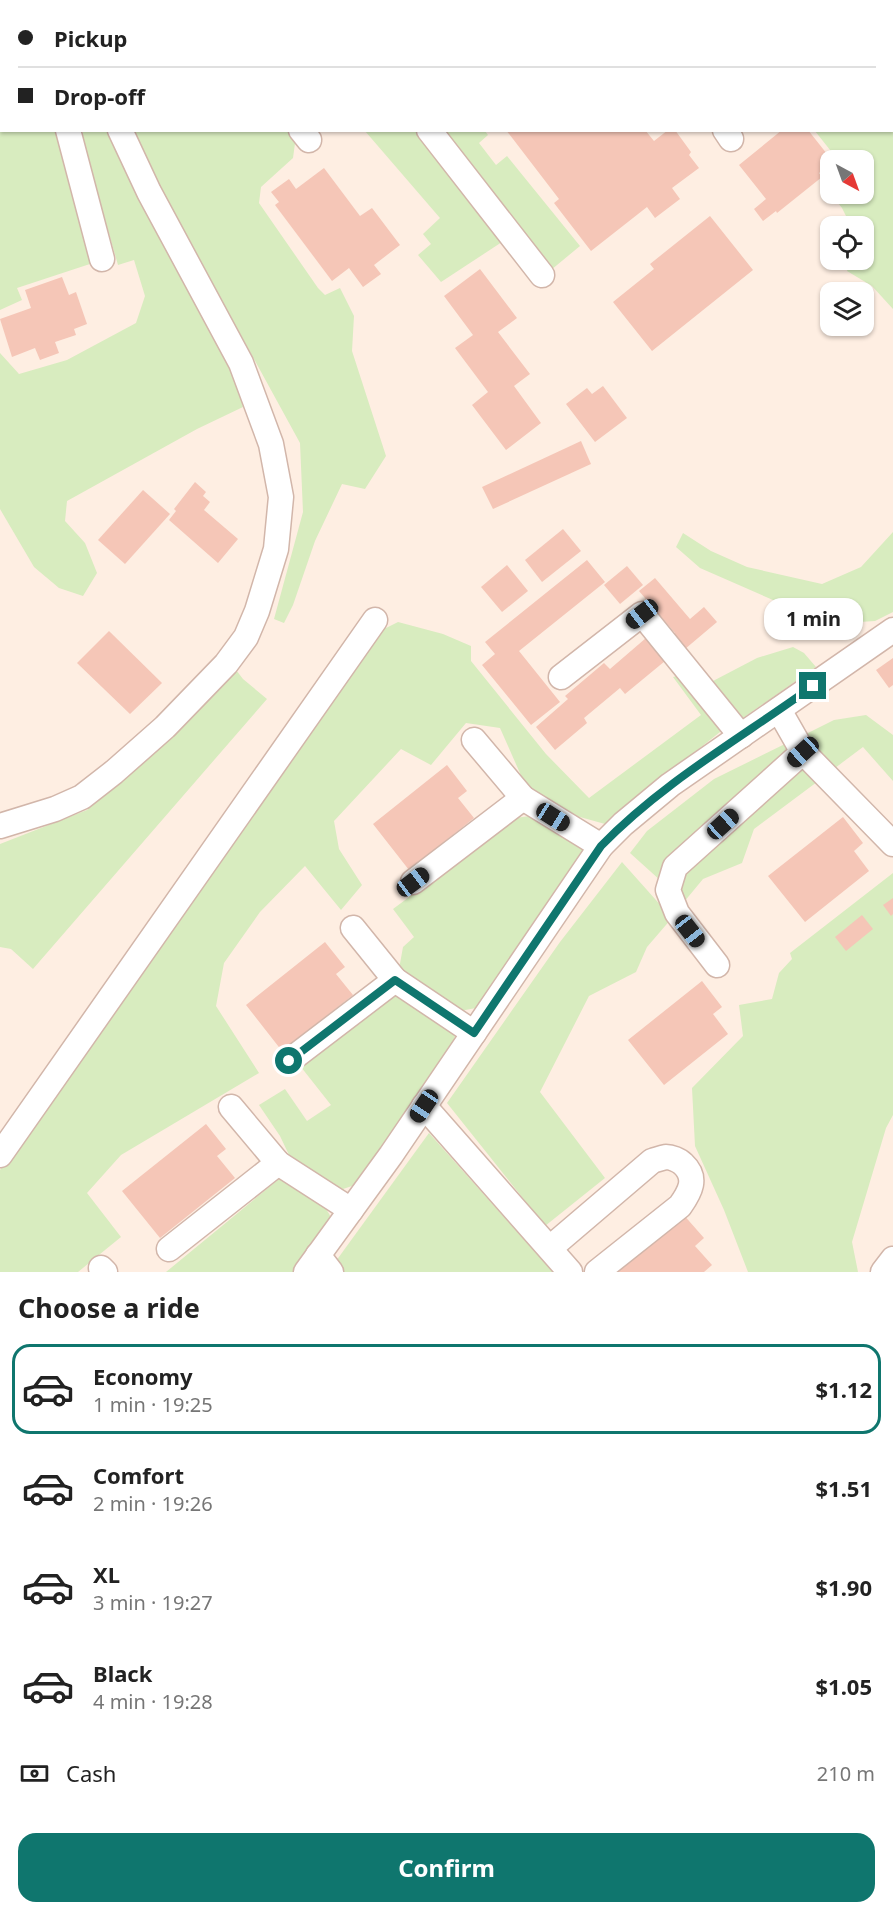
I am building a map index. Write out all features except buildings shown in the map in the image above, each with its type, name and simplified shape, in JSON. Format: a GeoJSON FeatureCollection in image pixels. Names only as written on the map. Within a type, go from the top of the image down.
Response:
{"type":"FeatureCollection","features":[{"type":"Feature","properties":{"kind":"street"},"geometry":{"type":"LineString","coordinates":[[69,132],[102,260]]}},
{"type":"Feature","properties":{"kind":"street"},"geometry":{"type":"LineString","coordinates":[[0,826],[55,809],[82,797],[165,727],[226,664],[246,637],[257,611],[276,549],[281,497],[271,444],[241,363],[149,192],[121,132]]}},
{"type":"Feature","properties":{"kind":"street"},"geometry":{"type":"LineString","coordinates":[[431,132],[542,275]]}},
{"type":"Feature","properties":{"kind":"street"},"geometry":{"type":"LineString","coordinates":[[561,677],[642,614],[741,736]]}},
{"type":"Feature","properties":{"kind":"street"},"geometry":{"type":"LineString","coordinates":[[0,1155],[375,620]]}},
{"type":"Feature","properties":{"kind":"street"},"geometry":{"type":"LineString","coordinates":[[318,1266],[351,1210],[601,846],[670,784],[893,630]]}},
{"type":"Feature","properties":{"kind":"street"},"geometry":{"type":"LineString","coordinates":[[779,710],[803,752],[893,844]]}},
{"type":"Feature","properties":{"kind":"street"},"geometry":{"type":"LineString","coordinates":[[474,740],[523,798],[601,846]]}},
{"type":"Feature","properties":{"kind":"street"},"geometry":{"type":"LineString","coordinates":[[717,965],[677,913],[668,890],[675,867],[803,752]]}},
{"type":"Feature","properties":{"kind":"street"},"geometry":{"type":"LineString","coordinates":[[413,882],[523,798]]}},
{"type":"Feature","properties":{"kind":"street"},"geometry":{"type":"LineString","coordinates":[[352,928],[395,980],[474,1033]]}},
{"type":"Feature","properties":{"kind":"street"},"geometry":{"type":"LineString","coordinates":[[289,1061],[395,980]]}},
{"type":"Feature","properties":{"kind":"street"},"geometry":{"type":"LineString","coordinates":[[424,1106],[570,1272]]}},
{"type":"Feature","properties":{"kind":"street"},"geometry":{"type":"LineString","coordinates":[[231,1107],[278,1163],[351,1210]]}},
{"type":"Feature","properties":{"kind":"street"},"geometry":{"type":"LineString","coordinates":[[550,1248],[652,1161],[667,1157],[680,1161],[688,1168],[693,1179],[690,1193],[680,1206],[597,1272]]}},
{"type":"Feature","properties":{"kind":"street"},"geometry":{"type":"LineString","coordinates":[[169,1249],[278,1163]]}},
{"type":"Feature","properties":{"kind":"street"},"geometry":{"type":"LineString","coordinates":[[883,1272],[893,1258]]}},
{"type":"Feature","properties":{"kind":"green space"},"geometry":{"type":"Polygon","coordinates":[[[0,132],[60,132],[96,262],[17,288],[22,300],[0,310],[0,132]]]}},
{"type":"Feature","properties":{"kind":"green space"},"geometry":{"type":"Polygon","coordinates":[[[83,132],[112,132],[234,370],[243,407],[197,429],[67,501],[65,521],[85,543],[97,573],[83,596],[59,588],[34,567],[0,509],[0,353],[19,374],[67,360],[136,323],[145,296],[134,260],[118,265],[82,140],[83,132]]]}},
{"type":"Feature","properties":{"kind":"green space"},"geometry":{"type":"Polygon","coordinates":[[[132,132],[291,132],[296,136],[293,158],[261,187],[259,203],[318,288],[325,295],[340,288],[354,316],[352,351],[386,456],[365,489],[342,484],[315,541],[293,605],[284,623],[274,619],[303,512],[300,443],[132,132]]]}},
{"type":"Feature","properties":{"kind":"green space"},"geometry":{"type":"Polygon","coordinates":[[[366,132],[419,132],[502,242],[441,282],[418,255],[431,244],[423,234],[440,218],[366,132]]]}},
{"type":"Feature","properties":{"kind":"green space"},"geometry":{"type":"Polygon","coordinates":[[[443,132],[486,132],[488,135],[479,143],[496,165],[507,156],[580,246],[551,270],[443,132]]]}},
{"type":"Feature","properties":{"kind":"green space"},"geometry":{"type":"Polygon","coordinates":[[[816,132],[893,132],[893,309],[874,288],[874,282],[865,282],[847,271],[874,270],[874,216],[846,216],[839,204],[874,204],[874,150],[830,150],[816,132]]]}},
{"type":"Feature","properties":{"kind":"green space"},"geometry":{"type":"Polygon","coordinates":[[[893,532],[893,612],[875,621],[828,624],[700,568],[676,547],[683,533],[711,551],[747,567],[822,584],[861,567],[893,532]]]}},
{"type":"Feature","properties":{"kind":"green space"},"geometry":{"type":"Polygon","coordinates":[[[398,622],[443,634],[471,646],[471,661],[546,754],[589,798],[701,715],[673,677],[684,674],[725,728],[605,824],[562,812],[527,789],[500,728],[466,723],[431,765],[401,749],[334,821],[339,849],[362,885],[341,910],[305,866],[260,912],[224,963],[216,1006],[259,1073],[121,1155],[87,1193],[121,1237],[78,1272],[0,1272],[0,1170],[370,636],[398,622]]]}},
{"type":"Feature","properties":{"kind":"green space"},"geometry":{"type":"Polygon","coordinates":[[[793,647],[804,653],[816,667],[743,718],[713,681],[757,658],[793,647]]]}},
{"type":"Feature","properties":{"kind":"green space"},"geometry":{"type":"Polygon","coordinates":[[[233,666],[243,679],[267,699],[33,969],[11,949],[0,947],[0,844],[87,810],[155,747],[233,666]]]}},
{"type":"Feature","properties":{"kind":"green space"},"geometry":{"type":"Polygon","coordinates":[[[866,715],[893,735],[893,781],[863,747],[831,771],[802,736],[834,720],[866,715]]]}},
{"type":"Feature","properties":{"kind":"green space"},"geometry":{"type":"Polygon","coordinates":[[[791,741],[795,752],[661,881],[630,853],[647,831],[714,779],[791,741]]]}},
{"type":"Feature","properties":{"kind":"green space"},"geometry":{"type":"Polygon","coordinates":[[[802,761],[821,779],[754,829],[742,863],[703,879],[679,908],[674,889],[682,869],[802,761]]]}},
{"type":"Feature","properties":{"kind":"green space"},"geometry":{"type":"Polygon","coordinates":[[[530,816],[585,847],[587,855],[492,995],[476,1008],[460,1011],[399,969],[403,947],[414,937],[393,909],[515,818],[530,816]]]}},
{"type":"Feature","properties":{"kind":"green space"},"geometry":{"type":"Polygon","coordinates":[[[622,862],[672,918],[647,947],[636,972],[589,996],[540,1092],[605,1178],[545,1226],[447,1103],[560,942],[622,862]]]}},
{"type":"Feature","properties":{"kind":"green space"},"geometry":{"type":"Polygon","coordinates":[[[893,873],[893,1115],[886,1128],[852,1242],[858,1272],[748,1272],[724,1210],[695,1146],[692,1088],[743,1036],[739,1005],[772,999],[779,973],[792,959],[790,953],[893,873]]]}},
{"type":"Feature","properties":{"kind":"green space"},"geometry":{"type":"Polygon","coordinates":[[[405,995],[448,1027],[455,1036],[450,1052],[367,1173],[355,1185],[343,1189],[311,1175],[289,1155],[280,1136],[259,1105],[285,1089],[307,1121],[331,1105],[301,1067],[391,996],[405,995]]]}},
{"type":"Feature","properties":{"kind":"green space"},"geometry":{"type":"Polygon","coordinates":[[[429,1133],[553,1272],[328,1272],[429,1133]]]}},
{"type":"Feature","properties":{"kind":"green space"},"geometry":{"type":"Polygon","coordinates":[[[286,1177],[320,1202],[330,1215],[332,1222],[296,1272],[166,1272],[279,1179],[286,1177]]]}},
{"type":"Feature","properties":{"kind":"route"},"geometry":{"type":"LineString","coordinates":[[289,1061],[395,980],[474,1033],[601,846],[670,784],[813,686]]}}]}
